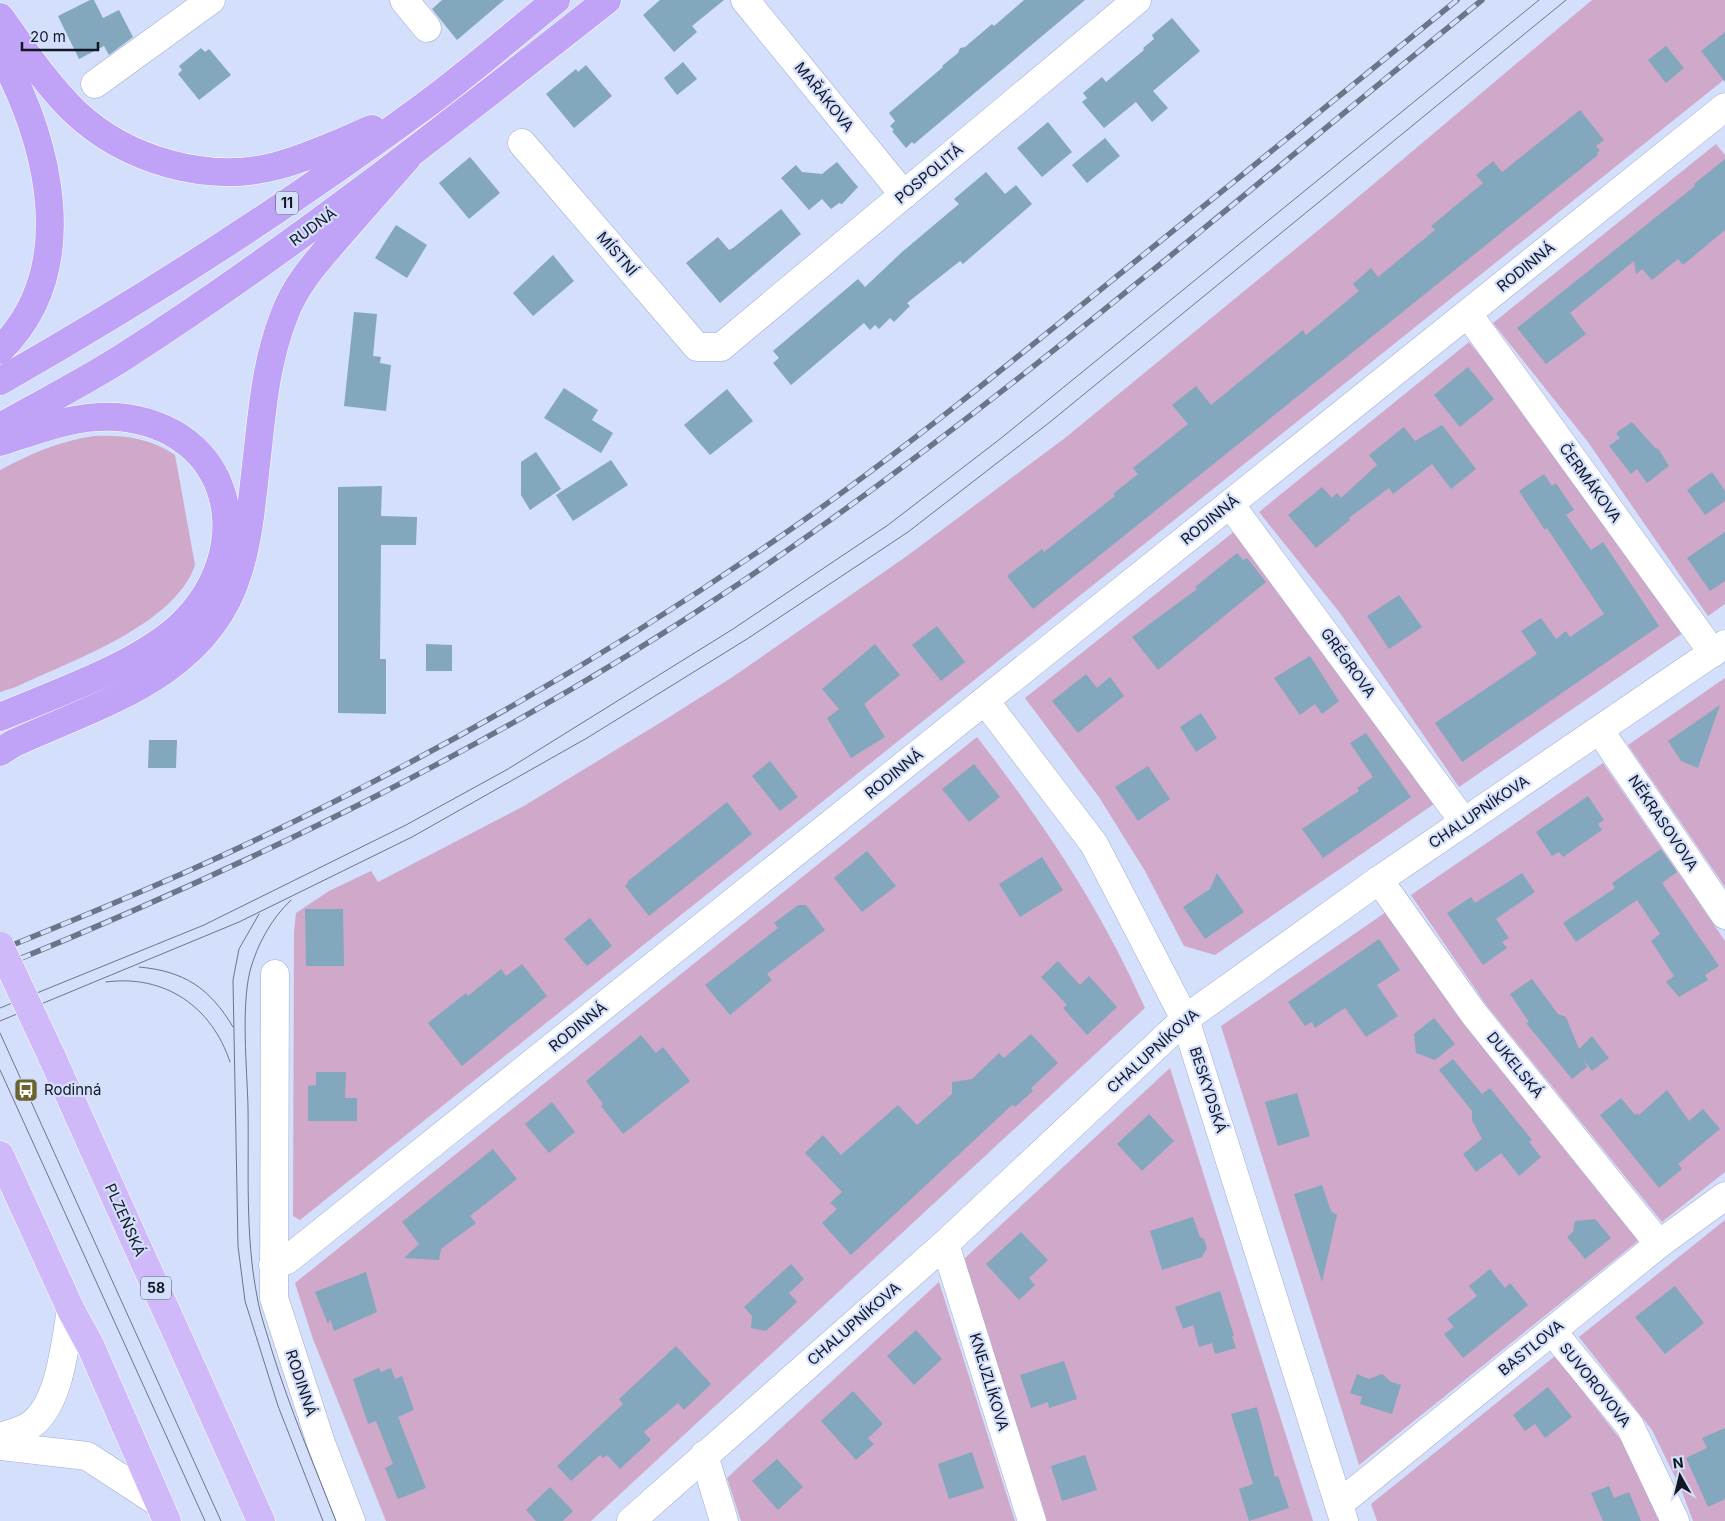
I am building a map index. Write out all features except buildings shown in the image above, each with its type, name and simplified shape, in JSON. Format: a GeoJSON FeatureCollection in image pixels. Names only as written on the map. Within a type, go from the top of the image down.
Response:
{"type":"FeatureCollection","features":[{"type":"Feature","properties":{"kind":"highway","name":"11"},"geometry":{"type":"LineString","coordinates":[[0,381],[111,318],[253,227],[428,104],[556,0]]}},
{"type":"Feature","properties":{"kind":"highway","name":"RUDNÁ"},"geometry":{"type":"LineString","coordinates":[[0,427],[126,355],[270,258],[407,158],[607,0]]}},
{"type":"Feature","properties":{"kind":"highway"},"geometry":{"type":"LineString","coordinates":[[0,17],[37,69],[68,105],[85,121],[113,141],[133,151],[184,167],[238,170],[275,166],[316,153],[428,104]]}},
{"type":"Feature","properties":{"kind":"highway"},"geometry":{"type":"LineString","coordinates":[[0,52],[20,91],[30,116],[46,184],[50,232],[47,263],[36,300],[21,325],[0,350]]}},
{"type":"Feature","properties":{"kind":"highway"},"geometry":{"type":"LineString","coordinates":[[0,752],[14,743],[147,682],[191,651],[218,619],[232,592],[244,551],[266,375],[283,317],[293,295],[310,269],[407,158]]}},
{"type":"Feature","properties":{"kind":"highway"},"geometry":{"type":"LineString","coordinates":[[0,442],[73,420],[90,417],[126,418],[158,426],[188,441],[208,463],[222,494],[226,527],[223,550],[211,584],[199,605],[172,632],[134,658],[0,717]]}},
{"type":"Feature","properties":{"kind":"main road","name":"PLZEŇSKÁ"},"geometry":{"type":"LineString","coordinates":[[0,946],[261,1521]]}},
{"type":"Feature","properties":{"kind":"main road"},"geometry":{"type":"LineString","coordinates":[[0,1155],[71,1310],[91,1347],[163,1512]]}},
{"type":"Feature","properties":{"kind":"street"},"geometry":{"type":"LineString","coordinates":[[95,84],[212,0]]}},
{"type":"Feature","properties":{"kind":"street"},"geometry":{"type":"LineString","coordinates":[[404,0],[427,28]]}},
{"type":"Feature","properties":{"kind":"street","name":"MAŘÁKOVA"},"geometry":{"type":"LineString","coordinates":[[745,0],[904,195]]}},
{"type":"Feature","properties":{"kind":"street","name":"POSPOLITÁ"},"geometry":{"type":"LineString","coordinates":[[721,348],[1137,0]]}},
{"type":"Feature","properties":{"kind":"street","name":"RODINNÁ"},"geometry":{"type":"LineString","coordinates":[[351,1521],[321,1443],[274,1298],[273,1265],[287,1260],[1724,110]]}},
{"type":"Feature","properties":{"kind":"street","name":"MÍSTNÍ"},"geometry":{"type":"LineString","coordinates":[[522,142],[697,347],[721,348]]}},
{"type":"Feature","properties":{"kind":"street","name":"ČERMÁKOVA"},"geometry":{"type":"LineString","coordinates":[[1468,314],[1719,648]]}},
{"type":"Feature","properties":{"kind":"street","name":"GRÉGROVA"},"geometry":{"type":"LineString","coordinates":[[1230,504],[1464,822]]}},
{"type":"Feature","properties":{"kind":"street","name":"CHALUPNÍKOVA"},"geometry":{"type":"LineString","coordinates":[[630,1521],[945,1244],[1185,1019],[1379,880],[1719,648]]}},
{"type":"Feature","properties":{"kind":"street","name":"BESKYDSKÁ"},"geometry":{"type":"LineString","coordinates":[[985,701],[1094,844],[1185,1019],[1341,1512]]}},
{"type":"Feature","properties":{"kind":"street","name":"NĚKRASOVOVA"},"geometry":{"type":"LineString","coordinates":[[1600,731],[1725,915]]}},
{"type":"Feature","properties":{"kind":"street","name":"DUKELSKÁ"},"geometry":{"type":"LineString","coordinates":[[1379,880],[1474,1014],[1659,1244]]}},
{"type":"Feature","properties":{"kind":"street"},"geometry":{"type":"LineString","coordinates":[[273,1265],[275,974]]}},
{"type":"Feature","properties":{"kind":"street","name":"BASTLOVA"},"geometry":{"type":"LineString","coordinates":[[1341,1512],[1552,1331],[1659,1244],[1725,1196]]}},
{"type":"Feature","properties":{"kind":"street","name":"KNEJZLÍKOVA"},"geometry":{"type":"LineString","coordinates":[[945,1244],[1032,1521]]}},
{"type":"Feature","properties":{"kind":"street"},"geometry":{"type":"LineString","coordinates":[[0,1437],[29,1426],[49,1404],[63,1357],[71,1310]]}},
{"type":"Feature","properties":{"kind":"street","name":"SUVOROVOVA"},"geometry":{"type":"LineString","coordinates":[[1552,1331],[1630,1426],[1675,1521]]}},
{"type":"Feature","properties":{"kind":"street"},"geometry":{"type":"LineString","coordinates":[[0,1446],[87,1456],[163,1512]]}},
{"type":"Feature","properties":{"kind":"street"},"geometry":{"type":"LineString","coordinates":[[704,1455],[724,1521]]}},
{"type":"Feature","properties":{"kind":"shaded area"},"geometry":{"type":"Polygon","coordinates":[[[1592,0],[1725,0],[1725,79],[300,1220],[293,1216],[294,932],[296,913],[329,891],[371,871],[378,882],[524,806],[731,678],[907,556],[1065,438],[1332,219],[1592,0]]]}},
{"type":"Feature","properties":{"kind":"shaded area"},"geometry":{"type":"Polygon","coordinates":[[[1716,144],[1725,155],[1725,604],[1708,616],[1588,442],[1493,323],[1716,144]]]}},
{"type":"Feature","properties":{"kind":"shaded area"},"geometry":{"type":"Polygon","coordinates":[[[1469,342],[1563,459],[1683,633],[1459,787],[1340,613],[1259,512],[1469,342]]]}},
{"type":"Feature","properties":{"kind":"shaded area"},"geometry":{"type":"Polygon","coordinates":[[[94,436],[115,436],[146,441],[175,455],[195,565],[183,587],[166,606],[143,624],[91,653],[16,687],[0,692],[0,470],[45,449],[69,441],[94,436]]]}},
{"type":"Feature","properties":{"kind":"shaded area"},"geometry":{"type":"Polygon","coordinates":[[[1235,531],[1434,804],[1215,955],[1184,946],[1145,871],[1099,797],[1025,698],[1235,531]]]}},
{"type":"Feature","properties":{"kind":"shaded area"},"geometry":{"type":"Polygon","coordinates":[[[1725,678],[1725,887],[1628,745],[1725,678]]]}},
{"type":"Feature","properties":{"kind":"shaded area"},"geometry":{"type":"Polygon","coordinates":[[[977,737],[1025,802],[1069,867],[1109,935],[1145,1008],[591,1521],[386,1521],[313,1339],[295,1283],[977,737]]]}},
{"type":"Feature","properties":{"kind":"shaded area"},"geometry":{"type":"Polygon","coordinates":[[[1603,763],[1725,941],[1725,1172],[1662,1222],[1487,1006],[1411,895],[1603,763]]]}},
{"type":"Feature","properties":{"kind":"shaded area"},"geometry":{"type":"Polygon","coordinates":[[[1386,912],[1483,1048],[1638,1241],[1359,1465],[1221,1026],[1386,912]]]}},
{"type":"Feature","properties":{"kind":"shaded area"},"geometry":{"type":"Polygon","coordinates":[[[1170,1068],[1313,1521],[1047,1521],[964,1259],[1170,1068]]]}},
{"type":"Feature","properties":{"kind":"shaded area"},"geometry":{"type":"Polygon","coordinates":[[[1725,1220],[1725,1521],[1693,1521],[1681,1489],[1652,1430],[1579,1337],[1725,1220]]]}},
{"type":"Feature","properties":{"kind":"shaded area"},"geometry":{"type":"Polygon","coordinates":[[[939,1282],[1015,1521],[741,1521],[727,1478],[939,1282]]]}},
{"type":"Feature","properties":{"kind":"shaded area"},"geometry":{"type":"Polygon","coordinates":[[[1555,1356],[1624,1444],[1660,1521],[1377,1521],[1371,1504],[1555,1356]]]}},
{"type":"Feature","properties":{"kind":"tram line"},"geometry":{"type":"LineString","coordinates":[[0,1008],[204,925],[406,825],[508,769],[733,629],[888,525],[1000,439],[1539,0]]}},
{"type":"Feature","properties":{"kind":"tram line"},"geometry":{"type":"LineString","coordinates":[[0,1021],[239,922],[412,837],[587,738],[747,639],[908,532],[1050,422],[1566,0]]}},
{"type":"Feature","properties":{"kind":"tram line"},"geometry":{"type":"LineString","coordinates":[[291,900],[277,915],[261,942],[253,961],[247,986],[245,1038],[248,1107],[249,1226],[258,1303],[272,1351],[294,1416],[336,1521]]}},
{"type":"Feature","properties":{"kind":"tram line"},"geometry":{"type":"LineString","coordinates":[[259,914],[239,949],[233,980],[238,1246],[245,1301],[278,1406],[323,1521]]}},
{"type":"Feature","properties":{"kind":"tram line"},"geometry":{"type":"LineString","coordinates":[[139,967],[155,969],[182,977],[194,984],[215,1002],[233,1027]]}},
{"type":"Feature","properties":{"kind":"tram line"},"geometry":{"type":"LineString","coordinates":[[106,982],[128,981],[148,983],[166,989],[183,998],[198,1010],[211,1025],[222,1042],[230,1062]]}},
{"type":"Feature","properties":{"kind":"tram line"},"geometry":{"type":"LineString","coordinates":[[0,1033],[221,1521]]}},
{"type":"Feature","properties":{"kind":"tram line"},"geometry":{"type":"LineString","coordinates":[[0,1070],[205,1521]]}},
{"type":"Feature","properties":{"kind":"railway"},"geometry":{"type":"LineString","coordinates":[[0,950],[186,872],[266,835],[425,754],[504,711],[581,665],[731,570],[884,462],[962,401],[1457,0]]}},
{"type":"Feature","properties":{"kind":"railway"},"geometry":{"type":"LineString","coordinates":[[0,967],[191,885],[379,795],[561,695],[650,642],[737,585],[929,447],[1116,300],[1482,0]]}},
{"type":"Feature","properties":{"kind":"place","name":"Rodinná"},"geometry":{"type":"Point","coordinates":[26,1090]}}]}
